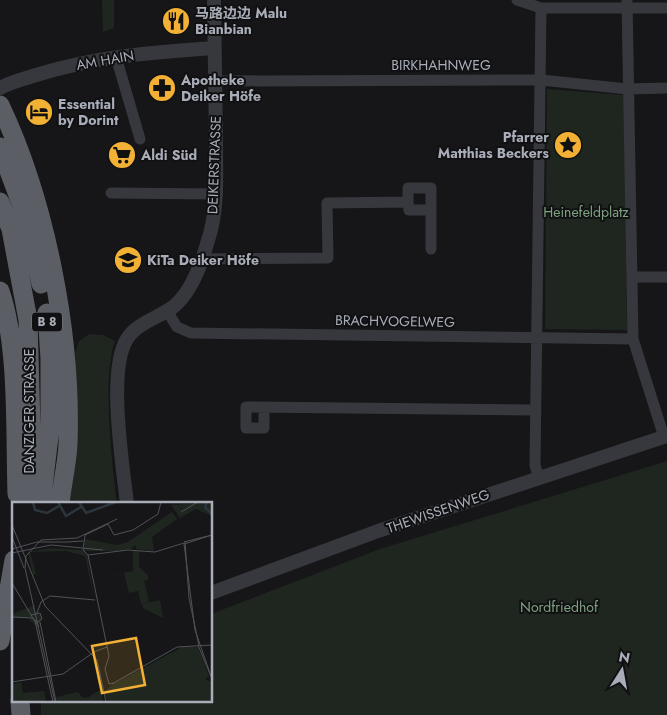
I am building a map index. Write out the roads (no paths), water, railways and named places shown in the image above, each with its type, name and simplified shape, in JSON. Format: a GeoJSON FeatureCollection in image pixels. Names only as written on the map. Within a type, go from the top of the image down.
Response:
{"type":"FeatureCollection","features":[{"type":"Feature","properties":{"kind":"highway"},"geometry":{"type":"LineString","coordinates":[[0,105],[12,132],[41,215],[57,306],[67,382],[68,445],[60,502]]}},
{"type":"Feature","properties":{"kind":"highway","name":"DANZIGER STRASSE"},"geometry":{"type":"LineString","coordinates":[[0,147],[27,219],[46,310],[50,359],[50,428],[41,502]]}},
{"type":"Feature","properties":{"kind":"highway","name":"DANZIGER STRASSE"},"geometry":{"type":"LineString","coordinates":[[0,202],[10,229],[28,320],[31,427],[28,490],[25,502]]}},
{"type":"Feature","properties":{"kind":"highway"},"geometry":{"type":"LineString","coordinates":[[0,291],[5,306],[12,359],[17,502]]}},
{"type":"Feature","properties":{"kind":"highway"},"geometry":{"type":"LineString","coordinates":[[0,641],[12,572]]}},
{"type":"Feature","properties":{"kind":"street","name":"DEIKERSTRASSE"},"geometry":{"type":"LineString","coordinates":[[127,502],[118,395],[119,360],[124,343],[132,333],[166,311],[185,294],[201,259],[211,230],[216,194],[214,0]]}},
{"type":"Feature","properties":{"kind":"street"},"geometry":{"type":"LineString","coordinates":[[522,1],[541,8],[627,4],[667,8]]}},
{"type":"Feature","properties":{"kind":"street"},"geometry":{"type":"LineString","coordinates":[[627,4],[633,339],[666,436]]}},
{"type":"Feature","properties":{"kind":"street"},"geometry":{"type":"LineString","coordinates":[[538,476],[535,465],[542,80],[541,8]]}},
{"type":"Feature","properties":{"kind":"street","name":"AM HAIN"},"geometry":{"type":"LineString","coordinates":[[2,87],[63,67],[116,57],[156,51],[214,48]]}},
{"type":"Feature","properties":{"kind":"street"},"geometry":{"type":"LineString","coordinates":[[116,57],[140,139]]}},
{"type":"Feature","properties":{"kind":"street","name":"BIRKHAHNWEG"},"geometry":{"type":"LineString","coordinates":[[215,81],[542,80],[628,89],[667,88]]}},
{"type":"Feature","properties":{"kind":"street"},"geometry":{"type":"LineString","coordinates":[[431,210],[408,210],[408,188],[430,188],[431,210],[431,249]]}},
{"type":"Feature","properties":{"kind":"street"},"geometry":{"type":"LineString","coordinates":[[111,193],[216,194]]}},
{"type":"Feature","properties":{"kind":"street"},"geometry":{"type":"LineString","coordinates":[[201,259],[328,258],[327,203],[408,202]]}},
{"type":"Feature","properties":{"kind":"street"},"geometry":{"type":"LineString","coordinates":[[632,277],[667,277]]}},
{"type":"Feature","properties":{"kind":"street","name":"BRACHVOGELWEG"},"geometry":{"type":"LineString","coordinates":[[166,311],[177,326],[184,332],[191,333],[633,339]]}},
{"type":"Feature","properties":{"kind":"street"},"geometry":{"type":"LineString","coordinates":[[264,408],[536,410]]}},
{"type":"Feature","properties":{"kind":"street","name":"THEWISSENWEG"},"geometry":{"type":"LineString","coordinates":[[212,593],[378,531],[538,476],[666,436]]}},
{"type":"Feature","properties":{"kind":"place","name":"马路边边 Malu Bianbian"},"geometry":{"type":"Point","coordinates":[176,21]}},
{"type":"Feature","properties":{"kind":"place","name":"Apotheke Deiker Höfe"},"geometry":{"type":"Point","coordinates":[162,88]}},
{"type":"Feature","properties":{"kind":"place","name":"Essential by Dorint"},"geometry":{"type":"Point","coordinates":[39,112]}},
{"type":"Feature","properties":{"kind":"place","name":"Pfarrer Matthias Beckers"},"geometry":{"type":"Point","coordinates":[568,145]}},
{"type":"Feature","properties":{"kind":"place","name":"Aldi Süd"},"geometry":{"type":"Point","coordinates":[122,155]}},
{"type":"Feature","properties":{"kind":"place","name":"KiTa Deiker Höfe"},"geometry":{"type":"Point","coordinates":[128,260]}},
{"type":"Feature","properties":{"kind":"park label","name":"Heinefeldplatz"},"geometry":{"type":"Point","coordinates":[586,212]}},
{"type":"Feature","properties":{"kind":"park label","name":"Nordfriedhof"},"geometry":{"type":"Point","coordinates":[559,607]}}]}
